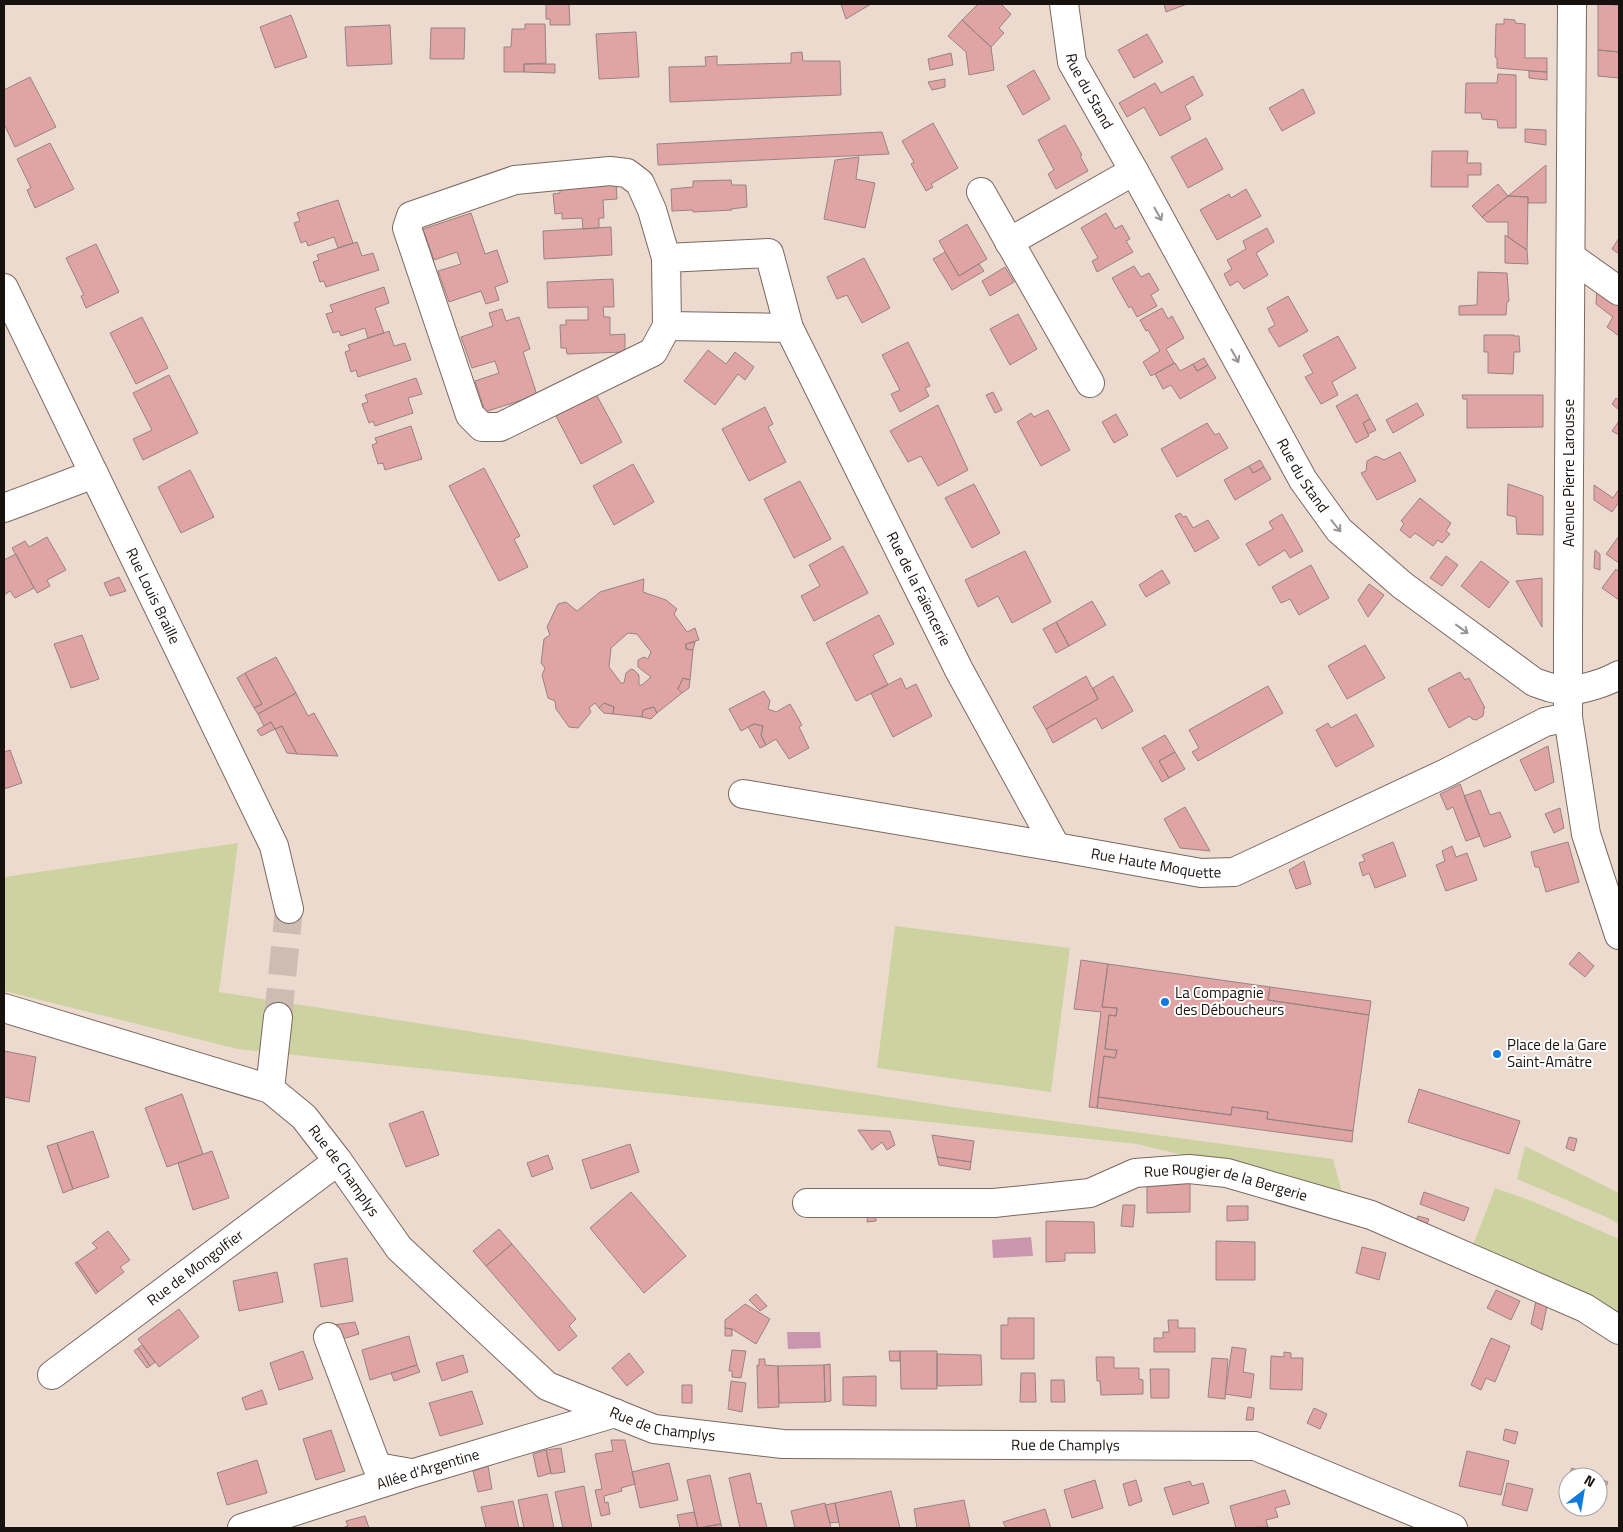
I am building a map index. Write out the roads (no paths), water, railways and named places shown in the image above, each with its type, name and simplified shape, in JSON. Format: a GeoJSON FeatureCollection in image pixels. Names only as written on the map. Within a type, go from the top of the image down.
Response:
{"type":"FeatureCollection","features":[{"type":"Feature","properties":{"kind":"street","name":"Rue du Stand"},"geometry":{"type":"LineString","coordinates":[[1064,4],[1072,62],[1134,171],[1303,480],[1339,530],[1402,585],[1534,682],[1551,688],[1569,690]]}},
{"type":"Feature","properties":{"kind":"street","name":"Avenue Pierre Larousse"},"geometry":{"type":"LineString","coordinates":[[1572,4],[1568,717],[1586,834],[1619,935]]}},
{"type":"Feature","properties":{"kind":"street"},"geometry":{"type":"LineString","coordinates":[[610,171],[627,173],[640,183],[652,210],[666,258],[667,326],[653,352],[500,427],[482,427],[470,415],[407,228],[411,216],[516,180],[610,171]]}},
{"type":"Feature","properties":{"kind":"street"},"geometry":{"type":"LineString","coordinates":[[1009,242],[1134,171]]}},
{"type":"Feature","properties":{"kind":"street"},"geometry":{"type":"LineString","coordinates":[[981,192],[1090,383]]}},
{"type":"Feature","properties":{"kind":"street","name":"Rue de la Faïencerie"},"geometry":{"type":"LineString","coordinates":[[666,258],[770,253],[789,328],[960,670],[1056,847]]}},
{"type":"Feature","properties":{"kind":"street"},"geometry":{"type":"LineString","coordinates":[[1571,257],[1619,291]]}},
{"type":"Feature","properties":{"kind":"street","name":"Rue Louis Braille"},"geometry":{"type":"LineString","coordinates":[[4,288],[274,846],[289,909]]}},
{"type":"Feature","properties":{"kind":"street"},"geometry":{"type":"LineString","coordinates":[[667,326],[789,328]]}},
{"type":"Feature","properties":{"kind":"street"},"geometry":{"type":"LineString","coordinates":[[4,508],[94,474]]}},
{"type":"Feature","properties":{"kind":"street"},"geometry":{"type":"LineString","coordinates":[[1569,690],[1607,682],[1619,675]]}},
{"type":"Feature","properties":{"kind":"street","name":"Rue Haute Moquette"},"geometry":{"type":"LineString","coordinates":[[743,794],[1201,873],[1234,872],[1446,772],[1545,722],[1568,717]]}},
{"type":"Feature","properties":{"kind":"street","name":"Rue de Champlys"},"geometry":{"type":"LineString","coordinates":[[4,1008],[270,1089],[304,1118],[338,1161],[399,1248],[547,1386],[654,1428],[783,1444],[1255,1446],[1453,1528]]}},
{"type":"Feature","properties":{"kind":"street"},"geometry":{"type":"LineString","coordinates":[[270,1089],[278,1016]]}},
{"type":"Feature","properties":{"kind":"street","name":"Rue de Mongolfier"},"geometry":{"type":"LineString","coordinates":[[52,1375],[338,1161]]}},
{"type":"Feature","properties":{"kind":"street","name":"Rue Rougier de la Bergerie"},"geometry":{"type":"LineString","coordinates":[[807,1203],[994,1203],[1090,1193],[1135,1173],[1190,1169],[1228,1173],[1371,1215],[1585,1308],[1619,1330]]}},
{"type":"Feature","properties":{"kind":"street"},"geometry":{"type":"LineString","coordinates":[[328,1337],[376,1467],[414,1473]]}},
{"type":"Feature","properties":{"kind":"street","name":"Allée d'Argentine"},"geometry":{"type":"LineString","coordinates":[[242,1528],[414,1473],[615,1413]]}},
{"type":"Feature","properties":{"kind":"tunnel"},"geometry":{"type":"LineString","coordinates":[[278,1017],[289,909]]}},
{"type":"Feature","properties":{"kind":"place","name":"La Compagnie des Déboucheurs"},"geometry":{"type":"Point","coordinates":[1165,1002]}},
{"type":"Feature","properties":{"kind":"place","name":"Place de la Gare Saint-Amâtre"},"geometry":{"type":"Point","coordinates":[1497,1054]}}]}
